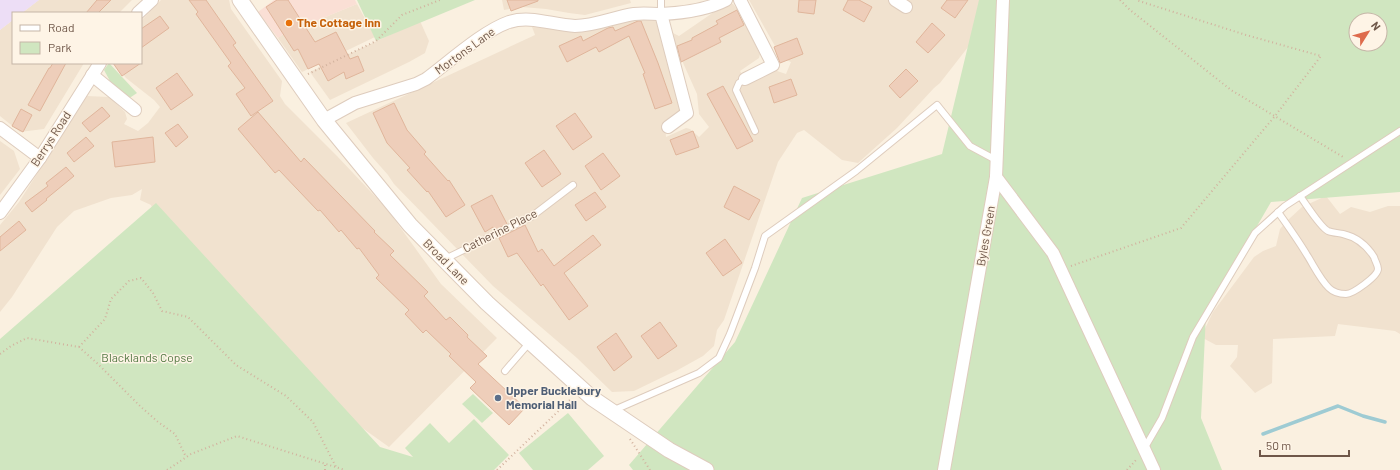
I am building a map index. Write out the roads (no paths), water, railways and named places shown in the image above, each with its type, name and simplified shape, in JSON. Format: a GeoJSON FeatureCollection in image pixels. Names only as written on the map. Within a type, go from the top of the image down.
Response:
{"type":"FeatureCollection","features":[{"type":"Feature","properties":{"kind":"street"},"geometry":{"type":"LineString","coordinates":[[139,12],[152,0]]}},
{"type":"Feature","properties":{"kind":"street","name":"Broad Lane"},"geometry":{"type":"LineString","coordinates":[[240,0],[324,120],[410,225],[487,303],[592,398],[669,450],[706,470]]}},
{"type":"Feature","properties":{"kind":"street","name":"Mortons Lane"},"geometry":{"type":"LineString","coordinates":[[324,120],[355,103],[421,82],[486,34],[508,22],[520,19],[532,19],[573,26],[590,25],[650,12],[661,14],[701,10],[726,0]]}},
{"type":"Feature","properties":{"kind":"street"},"geometry":{"type":"LineString","coordinates":[[740,0],[773,64],[745,79]]}},
{"type":"Feature","properties":{"kind":"street"},"geometry":{"type":"LineString","coordinates":[[895,0],[906,7]]}},
{"type":"Feature","properties":{"kind":"street","name":"Byles Green"},"geometry":{"type":"LineString","coordinates":[[944,470],[996,177],[1003,0]]}},
{"type":"Feature","properties":{"kind":"street"},"geometry":{"type":"LineString","coordinates":[[661,14],[687,113],[668,127]]}},
{"type":"Feature","properties":{"kind":"street","name":"Berrys Road"},"geometry":{"type":"LineString","coordinates":[[0,213],[40,158],[99,64]]}},
{"type":"Feature","properties":{"kind":"street"},"geometry":{"type":"LineString","coordinates":[[92,75],[135,110]]}},
{"type":"Feature","properties":{"kind":"street"},"geometry":{"type":"LineString","coordinates":[[0,128],[40,158]]}},
{"type":"Feature","properties":{"kind":"street"},"geometry":{"type":"LineString","coordinates":[[996,177],[1053,253],[1154,470]]}},
{"type":"Feature","properties":{"kind":"lane"},"geometry":{"type":"LineString","coordinates":[[661,0],[661,14]]}},
{"type":"Feature","properties":{"kind":"lane"},"geometry":{"type":"LineString","coordinates":[[745,79],[739,83],[736,90],[755,131]]}},
{"type":"Feature","properties":{"kind":"lane"},"geometry":{"type":"LineString","coordinates":[[610,411],[699,373],[719,358],[730,334],[755,268],[765,236],[856,171],[937,105],[970,146],[996,160]]}},
{"type":"Feature","properties":{"kind":"lane"},"geometry":{"type":"LineString","coordinates":[[1144,449],[1162,418],[1193,337],[1255,233],[1285,206],[1351,162],[1400,132]]}},
{"type":"Feature","properties":{"kind":"lane","name":"Catherine Place"},"geometry":{"type":"LineString","coordinates":[[444,259],[531,217],[573,185]]}},
{"type":"Feature","properties":{"kind":"lane"},"geometry":{"type":"LineString","coordinates":[[1278,212],[1330,289],[1338,293],[1347,294],[1353,292],[1376,275],[1378,269],[1377,264],[1367,248],[1352,237],[1344,234],[1329,232],[1323,228],[1300,196]]}},
{"type":"Feature","properties":{"kind":"lane"},"geometry":{"type":"LineString","coordinates":[[505,371],[530,342]]}},
{"type":"Feature","properties":{"kind":"waterway"},"geometry":{"type":"LineString","coordinates":[[1263,434],[1338,406],[1363,416],[1385,422]]}},
{"type":"Feature","properties":{"kind":"place","name":"The Cottage Inn"},"geometry":{"type":"Point","coordinates":[289,23]}},
{"type":"Feature","properties":{"kind":"place","name":"Upper Bucklebury Memorial Hall"},"geometry":{"type":"Point","coordinates":[498,398]}},
{"type":"Feature","properties":{"kind":"park label","name":"Blacklands Copse"},"geometry":{"type":"Point","coordinates":[147,358]}}]}
